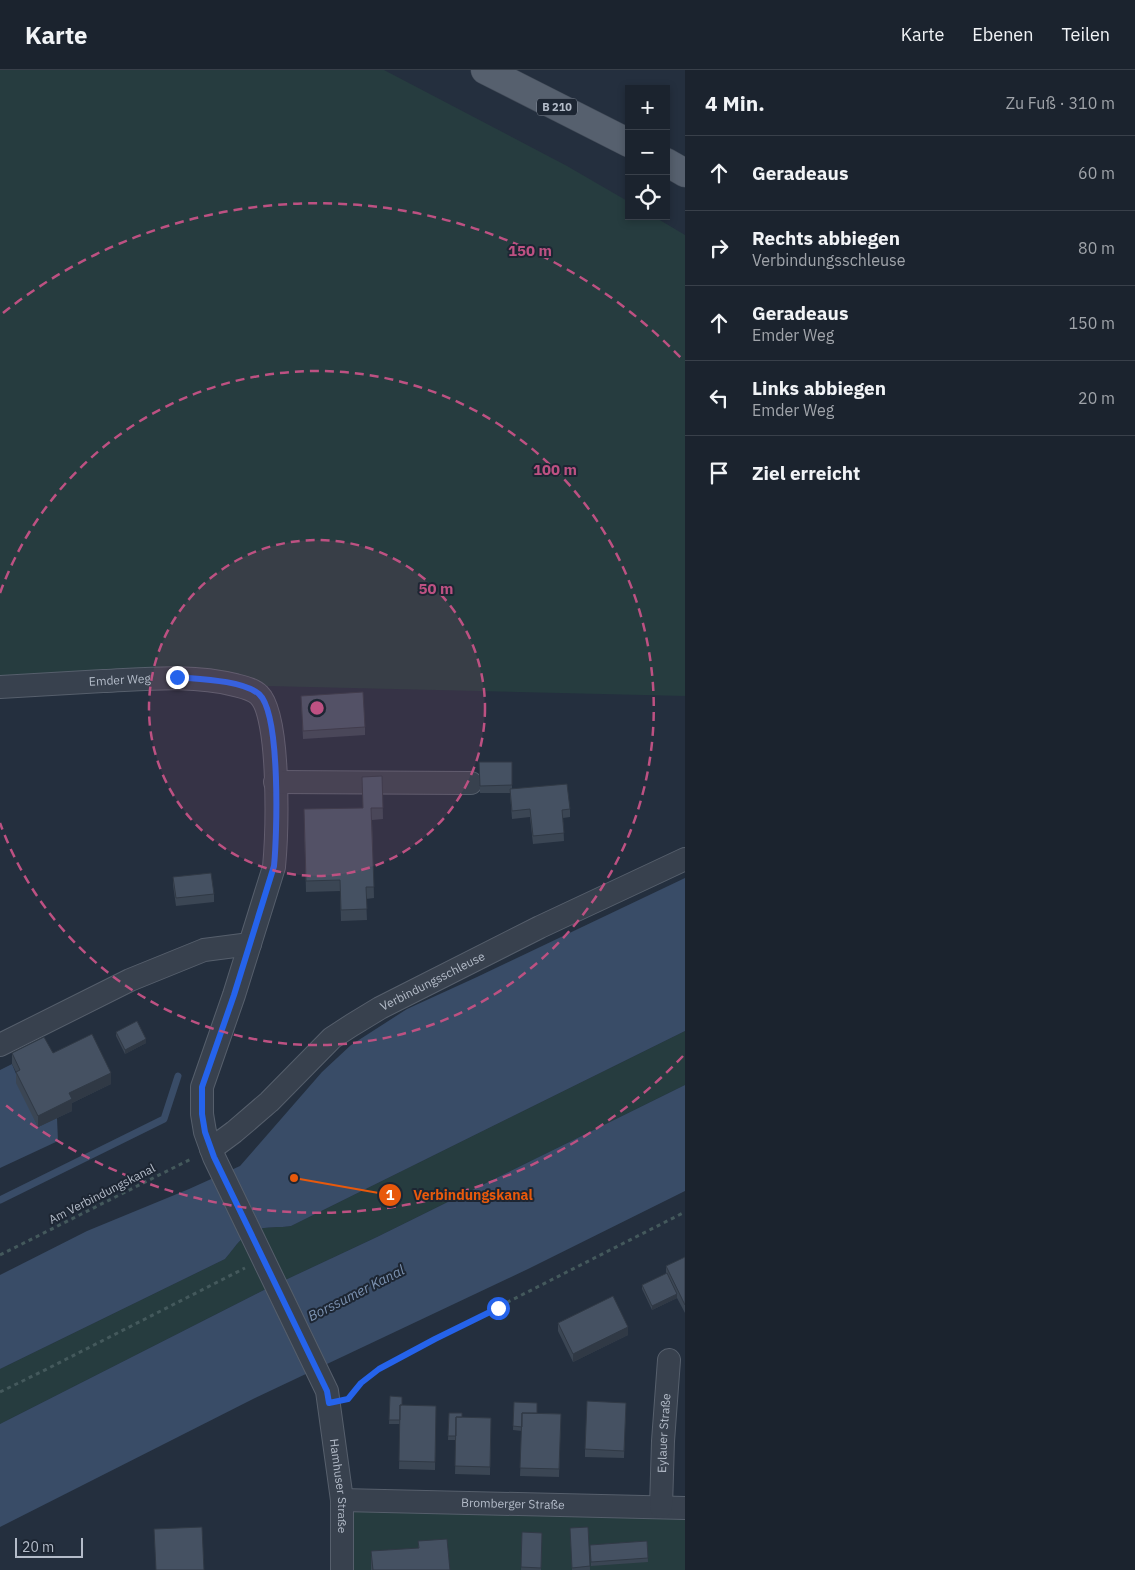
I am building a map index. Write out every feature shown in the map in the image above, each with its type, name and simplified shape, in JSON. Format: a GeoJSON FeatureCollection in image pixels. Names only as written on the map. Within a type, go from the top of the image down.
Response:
{"type":"FeatureCollection","features":[{"type":"Feature","properties":{"kind":"main road","name":"B 210"},"geometry":{"type":"LineString","coordinates":[[485,70],[625,141]]}},
{"type":"Feature","properties":{"kind":"main road"},"geometry":{"type":"LineString","coordinates":[[670,164],[685,172]]}},
{"type":"Feature","properties":{"kind":"street","name":"Emder Weg"},"geometry":{"type":"LineString","coordinates":[[0,687],[177,677],[215,680],[242,686],[259,694],[266,704],[275,748],[276,847],[274,866],[202,1087],[202,1114],[205,1132],[215,1156]]}},
{"type":"Feature","properties":{"kind":"street"},"geometry":{"type":"LineString","coordinates":[[275,782],[471,783]]}},
{"type":"Feature","properties":{"kind":"street","name":"Verbindungsschleuse"},"geometry":{"type":"LineString","coordinates":[[215,1156],[234,1132],[269,1102],[332,1038],[352,1024],[380,1008],[540,928],[685,859]]}},
{"type":"Feature","properties":{"kind":"street"},"geometry":{"type":"LineString","coordinates":[[0,1045],[130,980],[204,950],[250,944]]}},
{"type":"Feature","properties":{"kind":"street"},"geometry":{"type":"LineString","coordinates":[[215,1156],[328,1397]]}},
{"type":"Feature","properties":{"kind":"street","name":"Eylauer Straße"},"geometry":{"type":"LineString","coordinates":[[661,1507],[669,1360]]}},
{"type":"Feature","properties":{"kind":"street","name":"Hamhuser Straße"},"geometry":{"type":"LineString","coordinates":[[328,1397],[342,1500],[342,1570]]}},
{"type":"Feature","properties":{"kind":"street","name":"Bromberger Straße"},"geometry":{"type":"LineString","coordinates":[[342,1500],[685,1508]]}},
{"type":"Feature","properties":{"kind":"path","name":"Am Verbindungskanal"},"geometry":{"type":"LineString","coordinates":[[0,1255],[215,1156]]}},
{"type":"Feature","properties":{"kind":"path"},"geometry":{"type":"LineString","coordinates":[[328,1397],[348,1399],[361,1383],[379,1369],[685,1212]]}},
{"type":"Feature","properties":{"kind":"path"},"geometry":{"type":"LineString","coordinates":[[0,1392],[263,1258]]}},
{"type":"Feature","properties":{"kind":"green space"},"geometry":{"type":"Polygon","coordinates":[[[0,70],[384,70],[567,166],[625,200],[625,220],[660,220],[685,235],[685,696],[267,686],[222,671],[0,676],[0,70]]]}},
{"type":"Feature","properties":{"kind":"green space"},"geometry":{"type":"Polygon","coordinates":[[[685,1031],[685,1085],[377,1237],[266,1289],[0,1424],[0,1369],[225,1259],[242,1238],[251,1232],[264,1228],[291,1226],[685,1031]]]}},
{"type":"Feature","properties":{"kind":"green space"},"geometry":{"type":"Polygon","coordinates":[[[342,1500],[685,1508],[685,1570],[342,1570],[342,1500]]]}},
{"type":"Feature","properties":{"kind":"water"},"geometry":{"type":"Polygon","coordinates":[[[685,878],[685,1031],[291,1226],[264,1228],[251,1232],[242,1238],[225,1259],[0,1369],[0,1275],[87,1231],[240,1166],[322,1072],[351,1045],[407,1009],[685,878]]]}},
{"type":"Feature","properties":{"kind":"water"},"geometry":{"type":"Polygon","coordinates":[[[12,1064],[38,1127],[57,1118],[58,1141],[0,1168],[0,1070],[12,1064]]]}},
{"type":"Feature","properties":{"kind":"water","name":"Borssumer Kanal"},"geometry":{"type":"Polygon","coordinates":[[[685,1085],[685,1191],[528,1269],[253,1399],[0,1527],[0,1424],[266,1289],[377,1237],[685,1085]]]}},
{"type":"Feature","properties":{"kind":"building"},"geometry":{"type":"Polygon","coordinates":[[[363,692],[365,727],[303,731],[301,696],[363,692]]]}},
{"type":"Feature","properties":{"kind":"building"},"geometry":{"type":"Polygon","coordinates":[[[479,762],[512,762],[512,785],[480,786],[479,762]]]}},
{"type":"Feature","properties":{"kind":"building"},"geometry":{"type":"Polygon","coordinates":[[[382,776],[383,808],[371,808],[374,887],[366,887],[367,909],[341,910],[340,880],[306,881],[304,809],[363,808],[362,777],[382,776]]]}},
{"type":"Feature","properties":{"kind":"building"},"geometry":{"type":"Polygon","coordinates":[[[567,784],[570,809],[562,810],[564,833],[533,836],[530,809],[512,811],[510,789],[567,784]]]}},
{"type":"Feature","properties":{"kind":"building"},"geometry":{"type":"Polygon","coordinates":[[[211,873],[214,894],[176,898],[173,877],[211,873]]]}},
{"type":"Feature","properties":{"kind":"building"},"geometry":{"type":"Polygon","coordinates":[[[137,1021],[146,1039],[125,1050],[116,1032],[137,1021]]]}},
{"type":"Feature","properties":{"kind":"building"},"geometry":{"type":"Polygon","coordinates":[[[92,1034],[111,1073],[69,1093],[72,1099],[38,1116],[16,1072],[20,1070],[12,1053],[44,1037],[53,1053],[92,1034]]]}},
{"type":"Feature","properties":{"kind":"building"},"geometry":{"type":"Polygon","coordinates":[[[685,1257],[685,1305],[666,1266],[685,1257]]]}},
{"type":"Feature","properties":{"kind":"building"},"geometry":{"type":"Polygon","coordinates":[[[667,1273],[677,1294],[652,1306],[642,1285],[667,1273]]]}},
{"type":"Feature","properties":{"kind":"building"},"geometry":{"type":"Polygon","coordinates":[[[613,1296],[628,1327],[573,1354],[558,1323],[613,1296]]]}},
{"type":"Feature","properties":{"kind":"building"},"geometry":{"type":"Polygon","coordinates":[[[390,1396],[402,1397],[400,1420],[389,1420],[390,1396]]]}},
{"type":"Feature","properties":{"kind":"building"},"geometry":{"type":"Polygon","coordinates":[[[587,1401],[626,1403],[624,1451],[585,1449],[587,1401]]]}},
{"type":"Feature","properties":{"kind":"building"},"geometry":{"type":"Polygon","coordinates":[[[514,1402],[537,1403],[537,1413],[522,1413],[522,1427],[513,1426],[514,1402]]]}},
{"type":"Feature","properties":{"kind":"building"},"geometry":{"type":"Polygon","coordinates":[[[400,1405],[436,1406],[435,1462],[399,1461],[400,1405]]]}},
{"type":"Feature","properties":{"kind":"building"},"geometry":{"type":"Polygon","coordinates":[[[449,1413],[462,1413],[462,1417],[456,1417],[456,1436],[448,1436],[449,1413]]]}},
{"type":"Feature","properties":{"kind":"building"},"geometry":{"type":"Polygon","coordinates":[[[522,1413],[561,1414],[559,1469],[520,1468],[522,1413]]]}},
{"type":"Feature","properties":{"kind":"building"},"geometry":{"type":"Polygon","coordinates":[[[456,1417],[491,1418],[490,1467],[455,1466],[456,1417]]]}},
{"type":"Feature","properties":{"kind":"building"},"geometry":{"type":"Polygon","coordinates":[[[202,1527],[204,1570],[156,1570],[154,1529],[202,1527]]]}},
{"type":"Feature","properties":{"kind":"building"},"geometry":{"type":"Polygon","coordinates":[[[588,1527],[590,1566],[572,1568],[570,1528],[588,1527]]]}},
{"type":"Feature","properties":{"kind":"building"},"geometry":{"type":"Polygon","coordinates":[[[522,1532],[542,1533],[541,1568],[521,1567],[522,1532]]]}},
{"type":"Feature","properties":{"kind":"building"},"geometry":{"type":"Polygon","coordinates":[[[447,1539],[450,1570],[373,1570],[371,1551],[419,1548],[418,1541],[447,1539]]]}},
{"type":"Feature","properties":{"kind":"building"},"geometry":{"type":"Polygon","coordinates":[[[647,1541],[648,1558],[591,1562],[590,1545],[647,1541]]]}},
{"type":"Feature","properties":{"kind":"waterway"},"geometry":{"type":"LineString","coordinates":[[0,1200],[164,1119],[178,1076]]}},
{"type":"Feature","properties":{"kind":"place","name":"Verbindungskanal"},"geometry":{"type":"Point","coordinates":[294,1178]}},
{"type":"Feature","properties":{"kind":"route"},"geometry":{"type":"LineString","coordinates":[[177,677],[215,680],[242,686],[259,694],[266,704],[270,718],[275,748],[276,847],[274,866],[234,995],[202,1087],[202,1114],[205,1132],[214,1157],[327,1391],[329,1403],[348,1399],[361,1383],[379,1369],[498,1308]]}}]}
